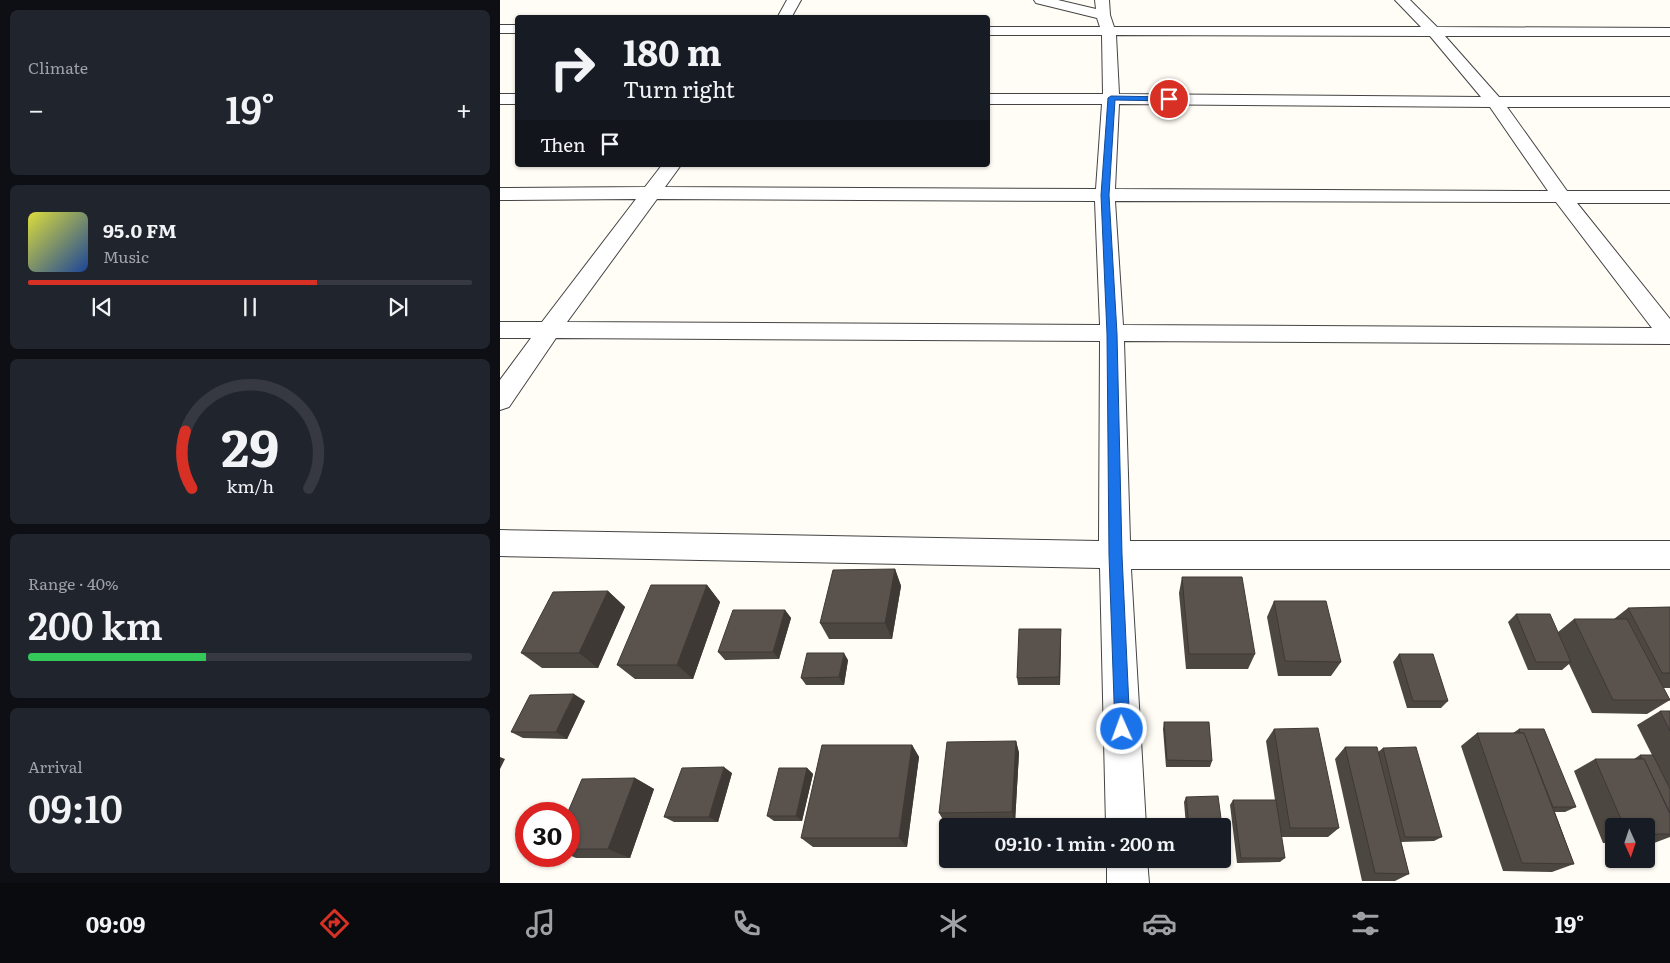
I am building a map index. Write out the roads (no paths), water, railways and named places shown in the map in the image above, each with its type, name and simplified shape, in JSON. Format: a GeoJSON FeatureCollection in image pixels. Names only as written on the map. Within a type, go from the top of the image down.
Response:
{"type":"FeatureCollection","features":[{"type":"Feature","properties":{"kind":"street"},"geometry":{"type":"LineString","coordinates":[[786,15],[794,0]]}},
{"type":"Feature","properties":{"kind":"street"},"geometry":{"type":"LineString","coordinates":[[1041,0],[1106,24]]}},
{"type":"Feature","properties":{"kind":"street"},"geometry":{"type":"LineString","coordinates":[[1102,0],[1106,24],[1111,98],[1105,195],[1112,334],[1115,555],[1126,818]]}},
{"type":"Feature","properties":{"kind":"street"},"geometry":{"type":"LineString","coordinates":[[1402,0],[1495,103],[1562,196],[1670,336]]}},
{"type":"Feature","properties":{"kind":"street"},"geometry":{"type":"LineString","coordinates":[[990,31],[1106,24],[1432,31],[1670,32]]}},
{"type":"Feature","properties":{"kind":"street"},"geometry":{"type":"LineString","coordinates":[[500,29],[515,29]]}},
{"type":"Feature","properties":{"kind":"street"},"geometry":{"type":"LineString","coordinates":[[990,99],[1111,98],[1495,103],[1670,102]]}},
{"type":"Feature","properties":{"kind":"street"},"geometry":{"type":"LineString","coordinates":[[500,99],[515,99]]}},
{"type":"Feature","properties":{"kind":"street"},"geometry":{"type":"LineString","coordinates":[[500,400],[549,330],[670,167]]}},
{"type":"Feature","properties":{"kind":"street"},"geometry":{"type":"LineString","coordinates":[[500,194],[1670,197]]}},
{"type":"Feature","properties":{"kind":"street"},"geometry":{"type":"LineString","coordinates":[[500,330],[1670,336]]}},
{"type":"Feature","properties":{"kind":"street"},"geometry":{"type":"LineString","coordinates":[[500,544],[1115,555],[1670,556]]}},
{"type":"Feature","properties":{"kind":"street"},"geometry":{"type":"LineString","coordinates":[[1127,868],[1128,883]]}}]}
